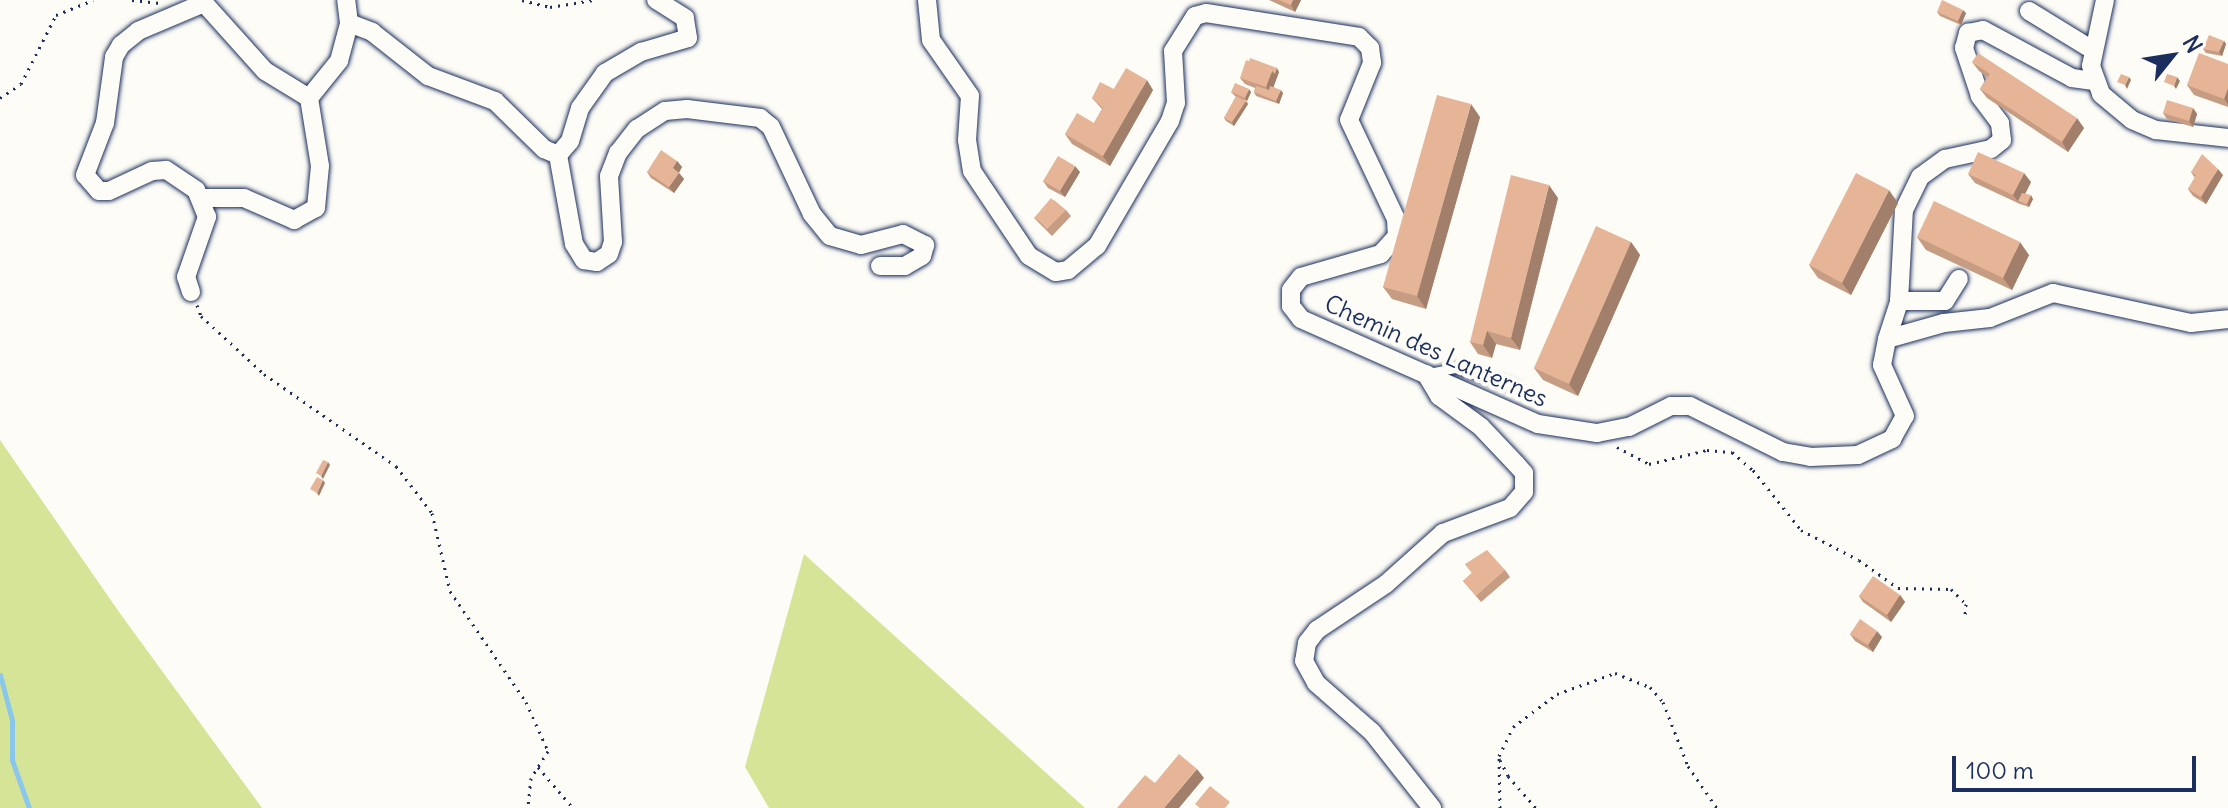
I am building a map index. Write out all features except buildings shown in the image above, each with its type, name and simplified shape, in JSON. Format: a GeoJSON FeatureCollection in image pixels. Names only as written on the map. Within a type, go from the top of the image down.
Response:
{"type":"FeatureCollection","features":[{"type":"Feature","properties":{"kind":"street"},"geometry":{"type":"LineString","coordinates":[[202,198],[244,198],[294,220],[316,208],[320,166],[309,98],[339,61],[349,23],[346,0]]}},
{"type":"Feature","properties":{"kind":"street"},"geometry":{"type":"LineString","coordinates":[[558,155],[570,141],[580,108],[605,73],[641,52],[688,38],[685,18],[656,0]]}},
{"type":"Feature","properties":{"kind":"street","name":"Chemin des Lanternes"},"geometry":{"type":"LineString","coordinates":[[927,0],[931,40],[970,96],[967,140],[972,171],[1029,256],[1056,272],[1077,264],[1097,246],[1170,121],[1176,103],[1173,51],[1179,35],[1195,16],[1206,13],[1352,34],[1365,42],[1372,63],[1349,120],[1396,219],[1397,236],[1381,254],[1301,277],[1290,298],[1301,319],[1538,424],[1597,433],[1629,427],[1671,406],[1690,406],[1783,452],[1810,457],[1858,455],[1892,439],[1905,416],[1882,365],[1899,301],[1904,210],[1920,177],[1945,159],[1991,149],[2002,140],[2000,123],[1980,96],[1964,48],[1968,33],[1983,30],[2072,78],[2094,81]]}},
{"type":"Feature","properties":{"kind":"street"},"geometry":{"type":"LineString","coordinates":[[2105,0],[2091,49],[2094,81],[2112,106],[2156,130],[2228,138]]}},
{"type":"Feature","properties":{"kind":"street"},"geometry":{"type":"LineString","coordinates":[[191,292],[190,262],[207,217],[202,198],[166,170],[152,171],[109,191],[99,191],[85,175],[105,123],[114,57],[121,45],[138,31],[204,3],[265,71],[309,98]]}},
{"type":"Feature","properties":{"kind":"street"},"geometry":{"type":"LineString","coordinates":[[2029,11],[2091,49]]}},
{"type":"Feature","properties":{"kind":"street"},"geometry":{"type":"LineString","coordinates":[[349,23],[372,32],[428,76],[495,101],[544,149],[558,155]]}},
{"type":"Feature","properties":{"kind":"street"},"geometry":{"type":"LineString","coordinates":[[558,155],[574,244],[584,260],[597,262],[609,254],[613,242],[609,176],[618,153],[637,129],[665,111],[687,109],[760,118],[771,127],[812,214],[830,236],[861,245],[903,234],[925,245],[922,256],[905,266],[880,266]]}},
{"type":"Feature","properties":{"kind":"street"},"geometry":{"type":"LineString","coordinates":[[1899,301],[1945,301],[1959,279]]}},
{"type":"Feature","properties":{"kind":"street"},"geometry":{"type":"LineString","coordinates":[[1887,339],[1944,323],[1998,316],[2053,293],[2191,323],[2228,319]]}},
{"type":"Feature","properties":{"kind":"street"},"geometry":{"type":"LineString","coordinates":[[1426,374],[1439,396],[1481,427],[1524,473],[1524,492],[1510,508],[1443,533],[1386,584],[1317,630],[1307,643],[1304,661],[1316,683],[1372,732],[1432,808]]}},
{"type":"Feature","properties":{"kind":"lane"},"geometry":{"type":"LineString","coordinates":[[1426,374],[1455,368],[1514,386]]}},
{"type":"Feature","properties":{"kind":"path"},"geometry":{"type":"LineString","coordinates":[[0,98],[21,84],[56,15],[72,2],[93,0]]}},
{"type":"Feature","properties":{"kind":"path"},"geometry":{"type":"LineString","coordinates":[[522,0],[550,7],[593,0]]}},
{"type":"Feature","properties":{"kind":"path"},"geometry":{"type":"LineString","coordinates":[[191,292],[201,316],[264,374],[396,466],[432,513],[450,591],[526,702],[548,751],[538,767],[528,808]]}},
{"type":"Feature","properties":{"kind":"path"},"geometry":{"type":"LineString","coordinates":[[1597,433],[1649,464],[1707,450],[1732,452],[1753,470],[1801,530],[1859,560],[1898,588],[1951,589],[1966,604],[1965,616]]}},
{"type":"Feature","properties":{"kind":"path"},"geometry":{"type":"LineString","coordinates":[[1500,808],[1499,756],[1506,737],[1523,717],[1557,694],[1615,673],[1650,687],[1663,702],[1688,766],[1717,808]]}},
{"type":"Feature","properties":{"kind":"path"},"geometry":{"type":"LineString","coordinates":[[1499,756],[1508,776],[1536,808]]}},
{"type":"Feature","properties":{"kind":"path"},"geometry":{"type":"LineString","coordinates":[[538,767],[573,808]]}},
{"type":"Feature","properties":{"kind":"green space"},"geometry":{"type":"Polygon","coordinates":[[[0,440],[119,612],[262,808],[0,808],[0,440]]]}},
{"type":"Feature","properties":{"kind":"green space"},"geometry":{"type":"Polygon","coordinates":[[[804,554],[1085,808],[769,808],[745,767],[804,554]]]}},
{"type":"Feature","properties":{"kind":"waterway"},"geometry":{"type":"LineString","coordinates":[[0,675],[12,720],[12,760],[29,808]]}}]}
